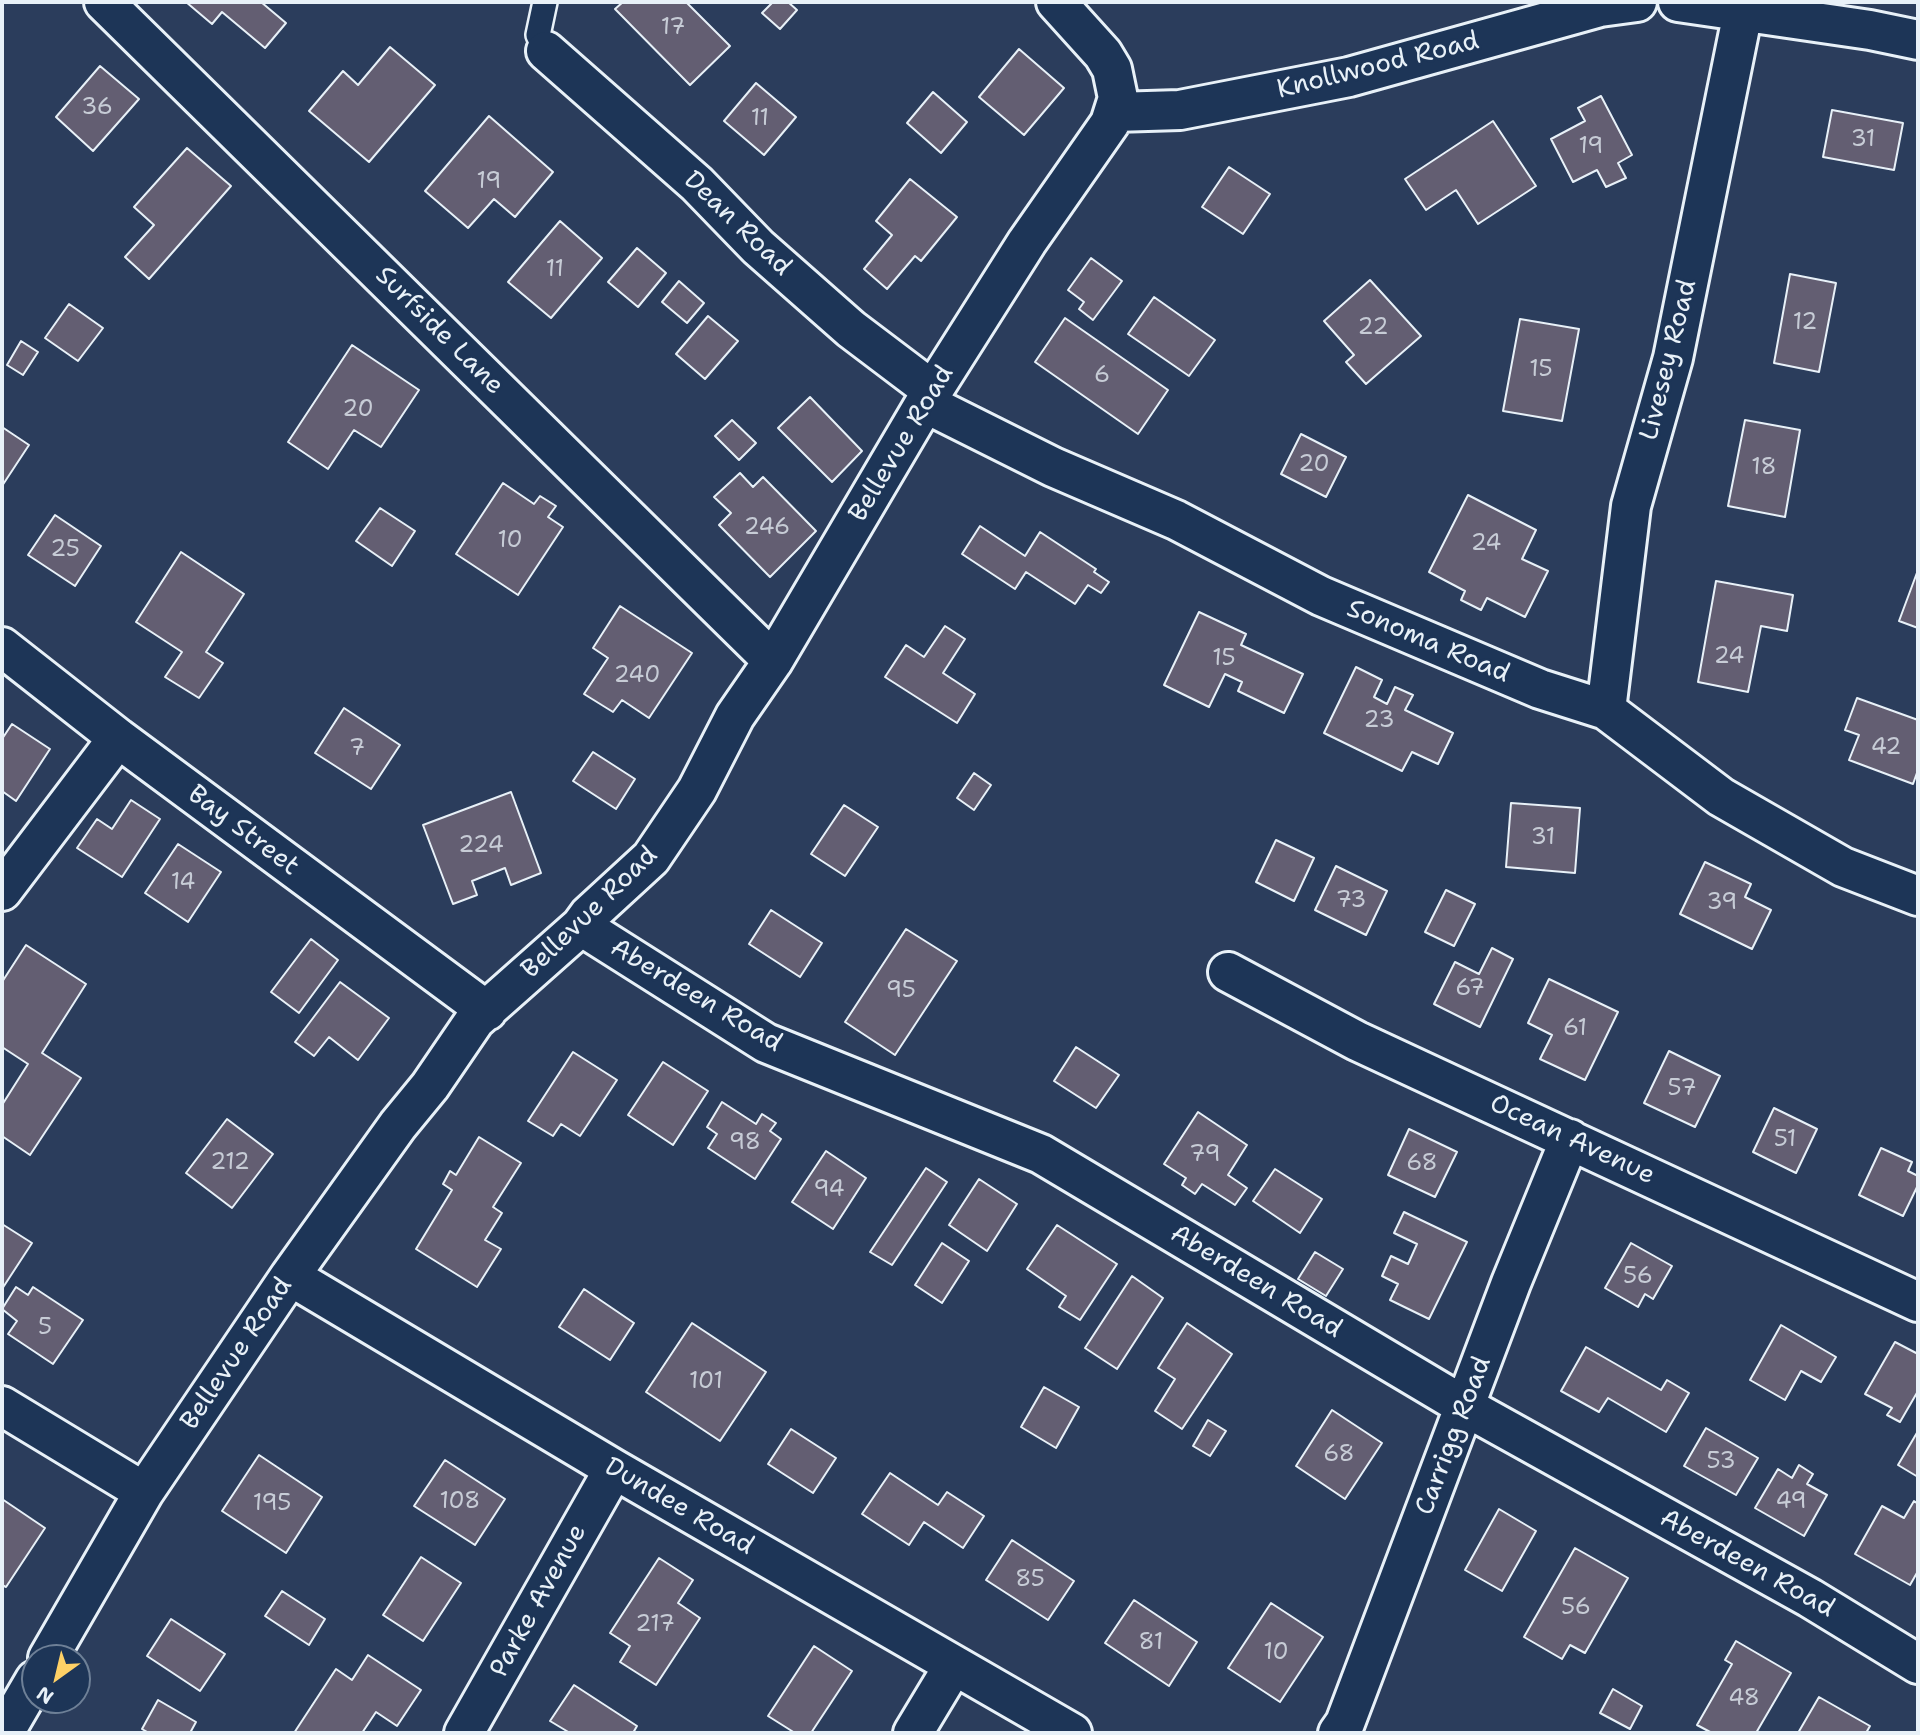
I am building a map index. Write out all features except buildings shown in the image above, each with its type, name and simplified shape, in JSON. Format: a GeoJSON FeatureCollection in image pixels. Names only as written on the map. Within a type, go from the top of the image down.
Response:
{"type":"FeatureCollection","features":[{"type":"Feature","properties":{"kind":"street","name":"Surfside Lane"},"geometry":{"type":"LineString","coordinates":[[104,2],[773,661]]}},
{"type":"Feature","properties":{"kind":"street"},"geometry":{"type":"LineString","coordinates":[[1056,2],[1103,54],[1112,69],[1118,98],[1115,112]]}},
{"type":"Feature","properties":{"kind":"street","name":"Knollwood Road"},"geometry":{"type":"LineString","coordinates":[[1115,112],[1180,110],[1349,77],[1600,7],[1637,2]]}},
{"type":"Feature","properties":{"kind":"street"},"geometry":{"type":"LineString","coordinates":[[1678,2],[1918,40]]}},
{"type":"Feature","properties":{"kind":"street","name":"Livesey Road"},"geometry":{"type":"LineString","coordinates":[[1606,710],[1632,506],[1673,358],[1743,12]]}},
{"type":"Feature","properties":{"kind":"street","name":"Dean Road"},"geometry":{"type":"LineString","coordinates":[[546,51],[697,184],[758,247],[929,397]]}},
{"type":"Feature","properties":{"kind":"street","name":"Bellevue Road"},"geometry":{"type":"LineString","coordinates":[[56,1644],[144,1492],[290,1276],[398,1125],[430,1086],[475,1020],[581,926],[589,915],[651,858],[697,790],[735,716],[773,661],[929,397],[1027,242],[1115,112]]}},
{"type":"Feature","properties":{"kind":"street","name":"Sonoma Road"},"geometry":{"type":"LineString","coordinates":[[929,397],[1053,467],[1176,520],[1321,596],[1540,689],[1606,710],[1721,797],[1843,867],[1918,896]]}},
{"type":"Feature","properties":{"kind":"street","name":"Bay Street"},"geometry":{"type":"LineString","coordinates":[[2,647],[118,738],[486,1011]]}},
{"type":"Feature","properties":{"kind":"street"},"geometry":{"type":"LineString","coordinates":[[2,891],[118,738]]}},
{"type":"Feature","properties":{"kind":"street","name":"Aberdeen Road"},"geometry":{"type":"LineString","coordinates":[[581,926],[766,1043],[1041,1154],[1466,1407],[1810,1598],[1918,1664]]}},
{"type":"Feature","properties":{"kind":"street","name":"Ocean Avenue"},"geometry":{"type":"LineString","coordinates":[[1228,972],[1357,1041],[1918,1302]]}},
{"type":"Feature","properties":{"kind":"street","name":"Carrigg Road"},"geometry":{"type":"LineString","coordinates":[[1338,1733],[1345,1723],[1511,1283],[1570,1139]]}},
{"type":"Feature","properties":{"kind":"street","name":"Dundee Road"},"geometry":{"type":"LineString","coordinates":[[290,1276],[614,1469],[1072,1733]]}},
{"type":"Feature","properties":{"kind":"street"},"geometry":{"type":"LineString","coordinates":[[2,1406],[144,1492]]}},
{"type":"Feature","properties":{"kind":"street","name":"Parke Avenue"},"geometry":{"type":"LineString","coordinates":[[464,1733],[614,1469]]}},
{"type":"Feature","properties":{"kind":"street"},"geometry":{"type":"LineString","coordinates":[[913,1733],[954,1665]]}},
{"type":"Feature","properties":{"kind":"street"},"geometry":{"type":"LineString","coordinates":[[4,1733],[21,1704]]}},
{"type":"Feature","properties":{"kind":"lane"},"geometry":{"type":"LineString","coordinates":[[545,2],[538,36],[546,51]]}}]}
